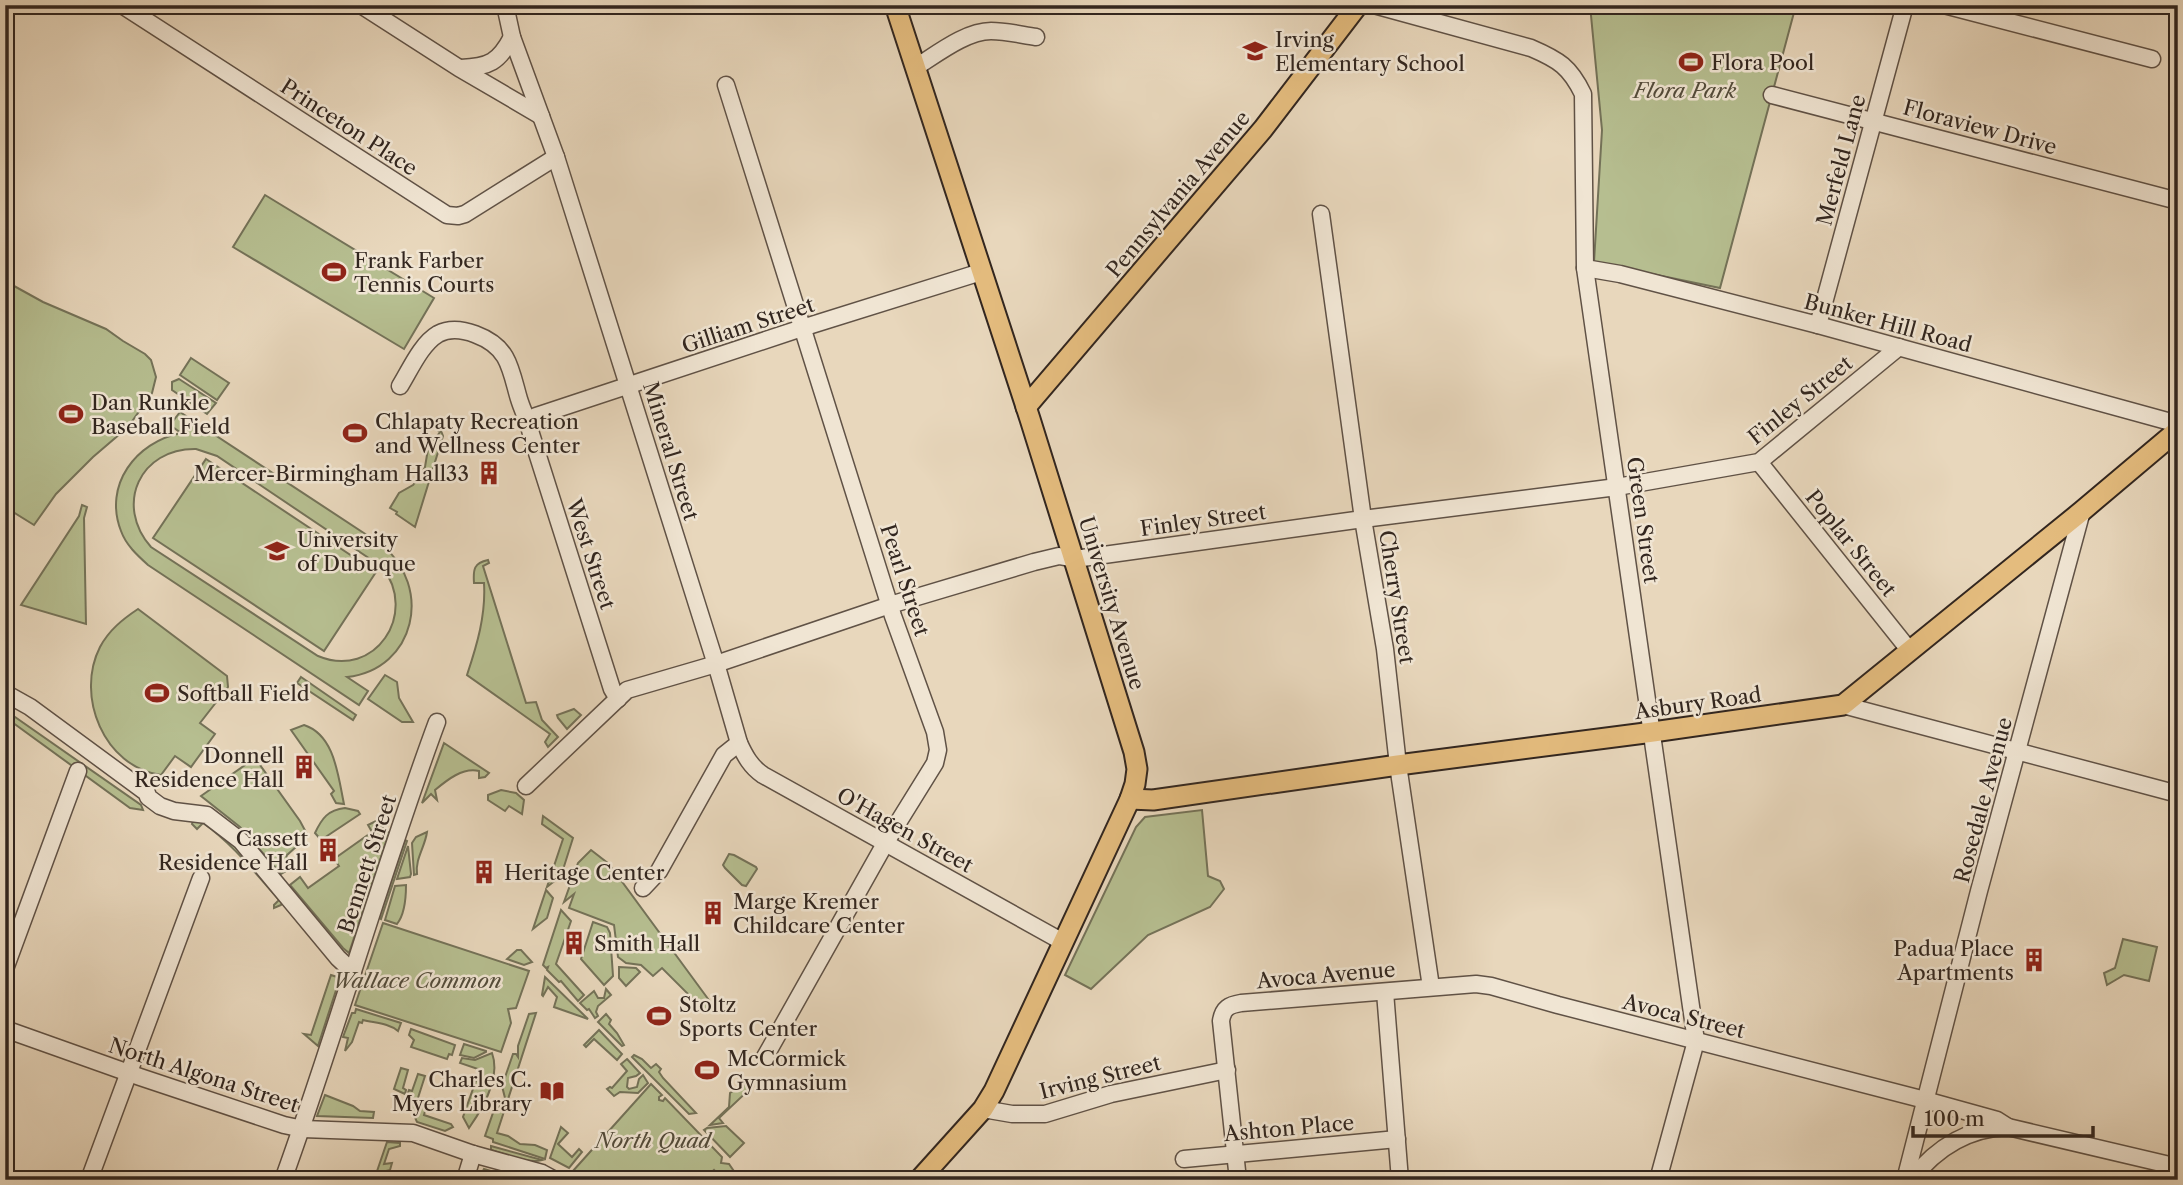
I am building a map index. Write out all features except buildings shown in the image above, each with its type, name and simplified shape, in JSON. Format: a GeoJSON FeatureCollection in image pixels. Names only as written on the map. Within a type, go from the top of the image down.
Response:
{"type":"FeatureCollection","features":[{"type":"Feature","properties":{"kind":"main road","name":"University Avenue"},"geometry":{"type":"LineString","coordinates":[[895,5],[1027,407],[1137,769],[1130,799],[983,1109],[919,1180]]}},
{"type":"Feature","properties":{"kind":"main road","name":"Pennsylvania Avenue"},"geometry":{"type":"LineString","coordinates":[[1027,407],[1263,130],[1358,5]]}},
{"type":"Feature","properties":{"kind":"main road"},"geometry":{"type":"LineString","coordinates":[[1843,705],[2178,430]]}},
{"type":"Feature","properties":{"kind":"main road","name":"Asbury Road"},"geometry":{"type":"LineString","coordinates":[[1130,799],[1153,800],[1843,705]]}},
{"type":"Feature","properties":{"kind":"street","name":"Princeton Place"},"geometry":{"type":"LineString","coordinates":[[122,5],[447,215],[465,214],[556,157]]}},
{"type":"Feature","properties":{"kind":"street"},"geometry":{"type":"LineString","coordinates":[[361,5],[459,68],[541,116]]}},
{"type":"Feature","properties":{"kind":"street"},"geometry":{"type":"LineString","coordinates":[[903,27],[906,5]]}},
{"type":"Feature","properties":{"kind":"street","name":"Green Street"},"geometry":{"type":"LineString","coordinates":[[1374,5],[1531,48],[1566,66],[1583,94],[1585,268],[1696,1041],[1658,1180]]}},
{"type":"Feature","properties":{"kind":"street","name":"Merfeld Lane"},"geometry":{"type":"LineString","coordinates":[[1818,325],[1905,5]]}},
{"type":"Feature","properties":{"kind":"street"},"geometry":{"type":"LineString","coordinates":[[1944,5],[2152,59]]}},
{"type":"Feature","properties":{"kind":"street","name":"Mineral Street"},"geometry":{"type":"LineString","coordinates":[[509,9],[512,37],[556,157],[739,743]]}},
{"type":"Feature","properties":{"kind":"street"},"geometry":{"type":"LineString","coordinates":[[916,67],[954,43],[989,31],[1036,37]]}},
{"type":"Feature","properties":{"kind":"street"},"geometry":{"type":"LineString","coordinates":[[459,68],[479,68],[487,65],[504,51],[512,37]]}},
{"type":"Feature","properties":{"kind":"street","name":"Pearl Street"},"geometry":{"type":"LineString","coordinates":[[726,85],[890,605],[935,732],[938,750],[934,763],[886,842],[765,1057]]}},
{"type":"Feature","properties":{"kind":"street","name":"Floraview Drive"},"geometry":{"type":"LineString","coordinates":[[1772,95],[2178,201]]}},
{"type":"Feature","properties":{"kind":"street","name":"Cherry Street"},"geometry":{"type":"LineString","coordinates":[[1321,214],[1431,987]]}},
{"type":"Feature","properties":{"kind":"street","name":"Bunker Hill Road"},"geometry":{"type":"LineString","coordinates":[[1585,268],[1619,274],[1818,325],[2178,424]]}},
{"type":"Feature","properties":{"kind":"street","name":"Gilliam Street"},"geometry":{"type":"LineString","coordinates":[[530,421],[536,416],[802,328],[981,272]]}},
{"type":"Feature","properties":{"kind":"street","name":"West Street"},"geometry":{"type":"LineString","coordinates":[[400,386],[431,340],[447,331],[472,332],[493,345],[505,357],[523,411],[530,421],[531,434],[612,689],[618,699]]}},
{"type":"Feature","properties":{"kind":"street","name":"Finley Street"},"geometry":{"type":"LineString","coordinates":[[526,786],[627,691],[890,605],[1034,562],[1059,556],[1075,559],[1617,487],[1759,462],[1899,347]]}},
{"type":"Feature","properties":{"kind":"street","name":"Poplar Street"},"geometry":{"type":"LineString","coordinates":[[1759,462],[1910,651]]}},
{"type":"Feature","properties":{"kind":"street","name":"Rosedale Avenue"},"geometry":{"type":"LineString","coordinates":[[1905,1180],[2082,511]]}},
{"type":"Feature","properties":{"kind":"street"},"geometry":{"type":"LineString","coordinates":[[5,693],[30,707],[147,793],[155,794],[174,811],[207,815],[232,832],[338,958],[353,972]]}},
{"type":"Feature","properties":{"kind":"street"},"geometry":{"type":"LineString","coordinates":[[1843,705],[2178,793]]}},
{"type":"Feature","properties":{"kind":"street","name":"Bennett Street"},"geometry":{"type":"LineString","coordinates":[[283,1180],[303,1129],[437,722]]}},
{"type":"Feature","properties":{"kind":"street"},"geometry":{"type":"LineString","coordinates":[[643,888],[659,871],[724,755],[739,743]]}},
{"type":"Feature","properties":{"kind":"street","name":"O'Hagen Street"},"geometry":{"type":"LineString","coordinates":[[739,743],[755,770],[763,775],[1063,942]]}},
{"type":"Feature","properties":{"kind":"street"},"geometry":{"type":"LineString","coordinates":[[5,969],[78,771]]}},
{"type":"Feature","properties":{"kind":"street"},"geometry":{"type":"LineString","coordinates":[[89,1180],[201,878]]}},
{"type":"Feature","properties":{"kind":"street","name":"Avoca Street"},"geometry":{"type":"LineString","coordinates":[[1431,987],[1483,984],[1925,1100],[1997,1120],[2008,1127]]}},
{"type":"Feature","properties":{"kind":"street","name":"Avoca Avenue"},"geometry":{"type":"LineString","coordinates":[[1227,1070],[1221,1021],[1226,1008],[1241,1003],[1431,987]]}},
{"type":"Feature","properties":{"kind":"street"},"geometry":{"type":"LineString","coordinates":[[1385,992],[1400,1180]]}},
{"type":"Feature","properties":{"kind":"street","name":"North Algona Street"},"geometry":{"type":"LineString","coordinates":[[5,1029],[128,1073],[303,1129],[408,1132],[535,1171],[555,1180]]}},
{"type":"Feature","properties":{"kind":"street"},"geometry":{"type":"LineString","coordinates":[[1227,1070],[1238,1180]]}},
{"type":"Feature","properties":{"kind":"street","name":"Irving Street"},"geometry":{"type":"LineString","coordinates":[[983,1109],[1012,1114],[1045,1114],[1111,1094],[1227,1070]]}},
{"type":"Feature","properties":{"kind":"street"},"geometry":{"type":"LineString","coordinates":[[1911,1180],[1922,1165],[1948,1144],[1968,1133],[1993,1127],[2008,1127],[2178,1167]]}},
{"type":"Feature","properties":{"kind":"street","name":"Ashton Place"},"geometry":{"type":"LineString","coordinates":[[1185,1159],[1397,1139]]}},
{"type":"Feature","properties":{"kind":"street"},"geometry":{"type":"LineString","coordinates":[[465,1180],[473,1154]]}},
{"type":"Feature","properties":{"kind":"green space","name":"Flora Park"},"geometry":{"type":"Polygon","coordinates":[[[1590,5],[1796,5],[1720,288],[1594,262],[1602,130],[1590,5]]]}},
{"type":"Feature","properties":{"kind":"green space","name":"Frank Farber Tennis Courts"},"geometry":{"type":"Polygon","coordinates":[[[265,195],[434,298],[404,349],[233,247],[265,195]]]}},
{"type":"Feature","properties":{"kind":"green space","name":"Dan Runkle Baseball Field"},"geometry":{"type":"Polygon","coordinates":[[[5,281],[43,302],[106,329],[145,354],[151,360],[156,377],[152,393],[128,427],[56,494],[34,525],[5,507],[5,281]]]}},
{"type":"Feature","properties":{"kind":"green space"},"geometry":{"type":"Polygon","coordinates":[[[191,358],[229,383],[217,400],[180,375],[191,358]]]}},
{"type":"Feature","properties":{"kind":"green space"},"geometry":{"type":"Polygon","coordinates":[[[179,379],[216,403],[207,414],[172,390],[172,382],[179,379]]]}},
{"type":"Feature","properties":{"kind":"green space"},"geometry":{"type":"Polygon","coordinates":[[[180,412],[382,545],[398,562],[408,582],[412,603],[409,624],[402,643],[389,659],[370,671],[347,677],[368,691],[359,705],[148,565],[126,541],[117,514],[116,498],[120,482],[137,456],[165,438],[181,433],[170,425],[180,412]],[[196,449],[176,451],[147,468],[134,497],[140,531],[151,547],[318,656],[339,661],[357,659],[373,651],[385,638],[393,622],[396,604],[392,585],[382,567],[217,456],[196,449]]]}},
{"type":"Feature","properties":{"kind":"green space"},"geometry":{"type":"Polygon","coordinates":[[[428,419],[440,428],[443,436],[415,527],[390,508],[399,493],[413,485],[421,475],[428,449],[440,432],[426,422],[428,419]]]}},
{"type":"Feature","properties":{"kind":"green space"},"geometry":{"type":"Polygon","coordinates":[[[206,459],[376,572],[324,651],[153,538],[206,459]]]}},
{"type":"Feature","properties":{"kind":"green space"},"geometry":{"type":"Polygon","coordinates":[[[82,505],[87,507],[84,518],[86,624],[21,605],[79,516],[82,505]]]}},
{"type":"Feature","properties":{"kind":"green space"},"geometry":{"type":"Polygon","coordinates":[[[488,560],[489,563],[483,566],[526,703],[536,702],[542,720],[558,737],[548,747],[545,742],[550,734],[467,675],[484,607],[484,583],[474,583],[474,570],[477,565],[488,560]]]}},
{"type":"Feature","properties":{"kind":"green space","name":"Softball Field"},"geometry":{"type":"Polygon","coordinates":[[[138,609],[227,676],[228,687],[200,723],[215,734],[191,767],[175,756],[161,775],[141,769],[124,759],[110,744],[93,707],[93,666],[100,647],[117,625],[138,609]]]}},
{"type":"Feature","properties":{"kind":"green space"},"geometry":{"type":"Polygon","coordinates":[[[385,675],[397,682],[399,698],[413,722],[402,722],[368,699],[385,675]]]}},
{"type":"Feature","properties":{"kind":"green space"},"geometry":{"type":"Polygon","coordinates":[[[301,677],[356,715],[353,720],[297,683],[301,677]]]}},
{"type":"Feature","properties":{"kind":"green space"},"geometry":{"type":"Polygon","coordinates":[[[574,709],[581,715],[567,729],[557,715],[574,709]]]}},
{"type":"Feature","properties":{"kind":"green space"},"geometry":{"type":"Polygon","coordinates":[[[5,710],[141,805],[143,810],[130,808],[5,717],[5,710]]]}},
{"type":"Feature","properties":{"kind":"green space"},"geometry":{"type":"Polygon","coordinates":[[[304,725],[314,730],[329,747],[337,769],[344,804],[336,803],[331,794],[334,791],[291,730],[304,725]]]}},
{"type":"Feature","properties":{"kind":"green space"},"geometry":{"type":"Polygon","coordinates":[[[444,743],[489,773],[479,778],[479,771],[461,773],[435,790],[437,800],[431,794],[422,803],[444,743]]]}},
{"type":"Feature","properties":{"kind":"green space"},"geometry":{"type":"Polygon","coordinates":[[[255,758],[308,836],[286,856],[293,867],[281,874],[240,827],[201,796],[255,758]]]}},
{"type":"Feature","properties":{"kind":"green space"},"geometry":{"type":"Polygon","coordinates":[[[501,790],[516,793],[524,800],[522,814],[509,806],[505,811],[488,800],[488,795],[501,790]]]}},
{"type":"Feature","properties":{"kind":"green space"},"geometry":{"type":"Polygon","coordinates":[[[345,808],[360,814],[321,840],[315,833],[323,819],[334,811],[345,808]]]}},
{"type":"Feature","properties":{"kind":"green space"},"geometry":{"type":"Polygon","coordinates":[[[1202,810],[1208,876],[1220,881],[1224,889],[1210,907],[1148,935],[1091,989],[1065,975],[1136,827],[1145,817],[1202,810]]]}},
{"type":"Feature","properties":{"kind":"green space"},"geometry":{"type":"Polygon","coordinates":[[[543,816],[573,838],[561,876],[547,887],[563,839],[542,824],[543,816]]]}},
{"type":"Feature","properties":{"kind":"green space"},"geometry":{"type":"Polygon","coordinates":[[[201,820],[229,837],[282,902],[281,905],[274,908],[279,900],[224,840],[203,823],[197,829],[192,824],[193,821],[201,820]]]}},
{"type":"Feature","properties":{"kind":"green space"},"geometry":{"type":"Polygon","coordinates":[[[376,821],[389,833],[349,953],[290,885],[300,877],[308,888],[339,866],[334,859],[372,832],[368,825],[376,821]]]}},
{"type":"Feature","properties":{"kind":"green space"},"geometry":{"type":"Polygon","coordinates":[[[427,832],[417,863],[417,874],[414,875],[412,843],[416,837],[427,832]]]}},
{"type":"Feature","properties":{"kind":"green space"},"geometry":{"type":"Polygon","coordinates":[[[405,840],[407,841],[381,919],[379,918],[405,840]]]}},
{"type":"Feature","properties":{"kind":"green space"},"geometry":{"type":"Polygon","coordinates":[[[408,846],[410,877],[397,879],[408,846]]]}},
{"type":"Feature","properties":{"kind":"green space"},"geometry":{"type":"Polygon","coordinates":[[[591,850],[609,864],[714,1007],[707,1013],[662,968],[653,976],[641,965],[626,963],[618,957],[614,925],[569,908],[574,894],[564,902],[578,863],[591,850]]]}},
{"type":"Feature","properties":{"kind":"green space"},"geometry":{"type":"Polygon","coordinates":[[[729,854],[756,867],[746,886],[723,865],[729,854]]]}},
{"type":"Feature","properties":{"kind":"green space"},"geometry":{"type":"Polygon","coordinates":[[[406,885],[400,920],[397,924],[385,920],[395,886],[406,885]]]}},
{"type":"Feature","properties":{"kind":"green space"},"geometry":{"type":"Polygon","coordinates":[[[546,890],[553,898],[547,918],[533,929],[546,890]]]}},
{"type":"Feature","properties":{"kind":"green space"},"geometry":{"type":"Polygon","coordinates":[[[561,910],[571,921],[556,964],[584,995],[578,1001],[561,981],[547,970],[548,967],[543,965],[561,910]]]}},
{"type":"Feature","properties":{"kind":"green space"},"geometry":{"type":"Polygon","coordinates":[[[593,922],[607,927],[610,933],[613,976],[604,985],[581,959],[593,922]]]}},
{"type":"Feature","properties":{"kind":"green space","name":"Wallace Common"},"geometry":{"type":"Polygon","coordinates":[[[383,923],[529,971],[516,1008],[508,1009],[511,1023],[501,1052],[355,1005],[383,923]]]}},
{"type":"Feature","properties":{"kind":"green space"},"geometry":{"type":"Polygon","coordinates":[[[2123,939],[2157,947],[2149,981],[2124,975],[2107,985],[2104,973],[2115,968],[2123,939]]]}},
{"type":"Feature","properties":{"kind":"green space"},"geometry":{"type":"Polygon","coordinates":[[[517,950],[521,950],[532,962],[524,965],[507,959],[517,950]]]}},
{"type":"Feature","properties":{"kind":"green space"},"geometry":{"type":"Polygon","coordinates":[[[619,967],[636,968],[640,972],[626,986],[619,978],[619,967]]]}},
{"type":"Feature","properties":{"kind":"green space"},"geometry":{"type":"Polygon","coordinates":[[[331,975],[340,978],[318,1046],[304,1034],[311,1035],[331,975]]]}},
{"type":"Feature","properties":{"kind":"green space"},"geometry":{"type":"Polygon","coordinates":[[[545,977],[588,1019],[554,1007],[557,997],[548,987],[542,995],[545,977]]]}},
{"type":"Feature","properties":{"kind":"green space"},"geometry":{"type":"Polygon","coordinates":[[[606,989],[611,995],[598,1006],[598,1016],[595,1018],[589,1009],[580,1003],[594,991],[598,998],[604,998],[606,989]]]}},
{"type":"Feature","properties":{"kind":"green space"},"geometry":{"type":"Polygon","coordinates":[[[356,1009],[401,1023],[398,1031],[386,1025],[363,1020],[362,1023],[359,1022],[352,1042],[345,1051],[348,1038],[343,1037],[356,1009]]]}},
{"type":"Feature","properties":{"kind":"green space"},"geometry":{"type":"Polygon","coordinates":[[[536,1013],[497,1133],[520,1144],[535,1145],[547,1150],[545,1159],[493,1142],[493,1139],[485,1136],[494,1110],[502,1105],[505,1098],[502,1086],[513,1054],[518,1057],[518,1046],[529,1014],[536,1013]]]}},
{"type":"Feature","properties":{"kind":"green space"},"geometry":{"type":"Polygon","coordinates":[[[606,1014],[611,1020],[609,1024],[624,1045],[598,1022],[606,1014]]]}},
{"type":"Feature","properties":{"kind":"green space"},"geometry":{"type":"Polygon","coordinates":[[[411,1029],[455,1045],[452,1055],[449,1054],[447,1059],[411,1047],[414,1040],[409,1035],[411,1029]]]}},
{"type":"Feature","properties":{"kind":"green space"},"geometry":{"type":"Polygon","coordinates":[[[599,1030],[622,1054],[617,1060],[594,1039],[586,1047],[584,1045],[599,1030]]]}},
{"type":"Feature","properties":{"kind":"green space"},"geometry":{"type":"Polygon","coordinates":[[[464,1044],[486,1052],[474,1058],[460,1055],[464,1044]]]}},
{"type":"Feature","properties":{"kind":"green space"},"geometry":{"type":"Polygon","coordinates":[[[492,1053],[494,1072],[489,1092],[469,1128],[463,1117],[479,1072],[478,1069],[460,1063],[462,1058],[475,1060],[492,1053]]]}},
{"type":"Feature","properties":{"kind":"green space"},"geometry":{"type":"Polygon","coordinates":[[[634,1055],[651,1068],[656,1064],[661,1069],[659,1072],[663,1078],[696,1113],[689,1114],[632,1057],[634,1055]]]}},
{"type":"Feature","properties":{"kind":"green space"},"geometry":{"type":"Polygon","coordinates":[[[627,1059],[640,1073],[628,1078],[627,1087],[637,1087],[643,1075],[648,1083],[638,1093],[620,1092],[614,1096],[607,1089],[612,1088],[627,1071],[621,1064],[627,1059]]]}},
{"type":"Feature","properties":{"kind":"green space"},"geometry":{"type":"Polygon","coordinates":[[[401,1068],[408,1070],[403,1088],[406,1090],[405,1094],[394,1089],[401,1068]]]}},
{"type":"Feature","properties":{"kind":"green space"},"geometry":{"type":"Polygon","coordinates":[[[418,1074],[425,1076],[417,1101],[427,1104],[424,1115],[453,1127],[445,1131],[417,1122],[406,1098],[409,1090],[412,1091],[418,1074]]]}},
{"type":"Feature","properties":{"kind":"green space"},"geometry":{"type":"Polygon","coordinates":[[[746,1083],[752,1087],[719,1118],[723,1123],[710,1125],[729,1107],[730,1093],[746,1083]]]}},
{"type":"Feature","properties":{"kind":"green space","name":"North Quad"},"geometry":{"type":"Polygon","coordinates":[[[651,1084],[662,1095],[659,1100],[663,1101],[665,1098],[722,1157],[721,1163],[729,1164],[740,1180],[728,1180],[721,1172],[718,1174],[714,1170],[703,1180],[580,1180],[572,1172],[651,1084]]]}},
{"type":"Feature","properties":{"kind":"green space"},"geometry":{"type":"Polygon","coordinates":[[[325,1095],[360,1111],[374,1112],[373,1118],[317,1116],[325,1095]]]}},
{"type":"Feature","properties":{"kind":"green space"},"geometry":{"type":"Polygon","coordinates":[[[726,1126],[744,1143],[730,1157],[704,1130],[726,1126]]]}},
{"type":"Feature","properties":{"kind":"green space"},"geometry":{"type":"Polygon","coordinates":[[[561,1127],[568,1133],[558,1144],[572,1157],[579,1149],[582,1152],[569,1168],[550,1158],[561,1127]]]}},
{"type":"Feature","properties":{"kind":"green space"},"geometry":{"type":"Polygon","coordinates":[[[387,1142],[400,1143],[400,1146],[389,1149],[384,1164],[392,1163],[390,1170],[382,1172],[380,1180],[374,1180],[387,1142]]]}},
{"type":"Feature","properties":{"kind":"green space"},"geometry":{"type":"Polygon","coordinates":[[[491,1146],[542,1160],[516,1158],[491,1150],[491,1146]]]}},
{"type":"Feature","properties":{"kind":"green space"},"geometry":{"type":"Polygon","coordinates":[[[484,1169],[508,1176],[506,1180],[478,1180],[484,1169]]]}},
{"type":"Feature","properties":{"kind":"place","name":"Irving Elementary School"},"geometry":{"type":"Point","coordinates":[1255,51]}},
{"type":"Feature","properties":{"kind":"place","name":"Flora Pool"},"geometry":{"type":"Point","coordinates":[1691,62]}},
{"type":"Feature","properties":{"kind":"place","name":"Frank Farber Tennis Courts"},"geometry":{"type":"Point","coordinates":[334,272]}},
{"type":"Feature","properties":{"kind":"place","name":"Dan Runkle Baseball Field"},"geometry":{"type":"Point","coordinates":[71,414]}},
{"type":"Feature","properties":{"kind":"place","name":"Chlapaty Recreation and Wellness Center"},"geometry":{"type":"Point","coordinates":[355,433]}},
{"type":"Feature","properties":{"kind":"place","name":"Mercer-Birmingham Hall33"},"geometry":{"type":"Point","coordinates":[489,473]}},
{"type":"Feature","properties":{"kind":"place","name":"University of Dubuque"},"geometry":{"type":"Point","coordinates":[277,551]}},
{"type":"Feature","properties":{"kind":"place","name":"Softball Field"},"geometry":{"type":"Point","coordinates":[157,693]}},
{"type":"Feature","properties":{"kind":"place","name":"Donnell Residence Hall"},"geometry":{"type":"Point","coordinates":[304,767]}},
{"type":"Feature","properties":{"kind":"place","name":"Cassett Residence Hall"},"geometry":{"type":"Point","coordinates":[328,850]}},
{"type":"Feature","properties":{"kind":"place","name":"Heritage Center"},"geometry":{"type":"Point","coordinates":[484,872]}},
{"type":"Feature","properties":{"kind":"place","name":"Marge Kremer Childcare Center"},"geometry":{"type":"Point","coordinates":[713,913]}},
{"type":"Feature","properties":{"kind":"place","name":"Smith Hall"},"geometry":{"type":"Point","coordinates":[574,943]}},
{"type":"Feature","properties":{"kind":"place","name":"Padua Place Apartments"},"geometry":{"type":"Point","coordinates":[2034,960]}},
{"type":"Feature","properties":{"kind":"place","name":"Stoltz Sports Center"},"geometry":{"type":"Point","coordinates":[659,1016]}},
{"type":"Feature","properties":{"kind":"place","name":"McCormick Gymnasium"},"geometry":{"type":"Point","coordinates":[707,1070]}},
{"type":"Feature","properties":{"kind":"place","name":"Charles C. Myers Library"},"geometry":{"type":"Point","coordinates":[552,1091]}}]}
